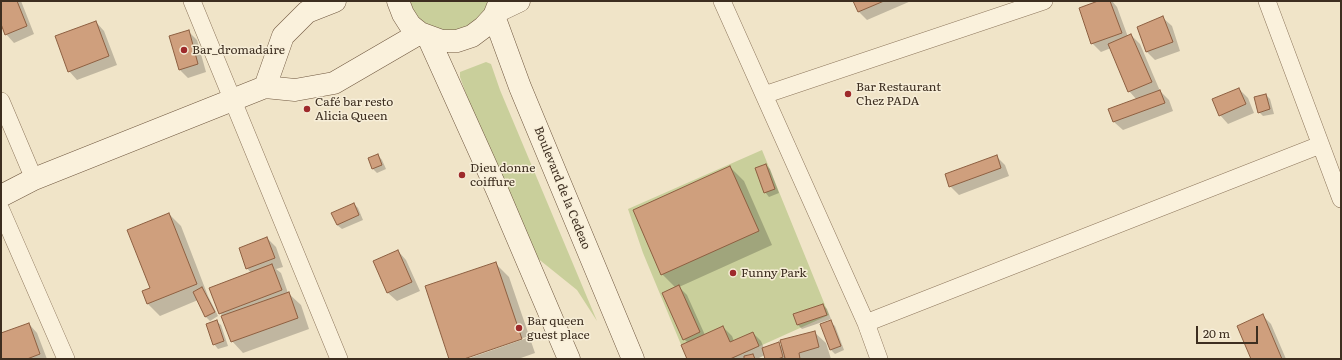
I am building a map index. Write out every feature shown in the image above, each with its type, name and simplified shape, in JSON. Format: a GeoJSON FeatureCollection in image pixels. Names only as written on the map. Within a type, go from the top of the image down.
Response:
{"type":"FeatureCollection","features":[{"type":"Feature","properties":{"kind":"main road"},"geometry":{"type":"LineString","coordinates":[[265,87],[283,36],[307,12],[335,1]]}},
{"type":"Feature","properties":{"kind":"main road"},"geometry":{"type":"LineString","coordinates":[[398,1],[403,14],[410,25],[424,35],[442,42],[457,41],[472,36],[484,27],[497,9],[519,1]]}},
{"type":"Feature","properties":{"kind":"main road","name":"Boulevard de la Cedeao"},"geometry":{"type":"LineString","coordinates":[[497,9],[523,94],[633,359]]}},
{"type":"Feature","properties":{"kind":"main road"},"geometry":{"type":"LineString","coordinates":[[1,196],[34,179],[265,87],[295,90],[334,83],[424,35]]}},
{"type":"Feature","properties":{"kind":"main road"},"geometry":{"type":"LineString","coordinates":[[424,35],[497,190],[569,359]]}},
{"type":"Feature","properties":{"kind":"street"},"geometry":{"type":"LineString","coordinates":[[192,1],[234,100],[339,359]]}},
{"type":"Feature","properties":{"kind":"street"},"geometry":{"type":"LineString","coordinates":[[722,1],[866,323],[879,359]]}},
{"type":"Feature","properties":{"kind":"street"},"geometry":{"type":"LineString","coordinates":[[764,95],[1044,1]]}},
{"type":"Feature","properties":{"kind":"street"},"geometry":{"type":"LineString","coordinates":[[1267,1],[1341,199]]}},
{"type":"Feature","properties":{"kind":"street"},"geometry":{"type":"LineString","coordinates":[[1,102],[34,179]]}},
{"type":"Feature","properties":{"kind":"street"},"geometry":{"type":"LineString","coordinates":[[866,323],[1320,145]]}},
{"type":"Feature","properties":{"kind":"street"},"geometry":{"type":"LineString","coordinates":[[1,210],[66,359]]}},
{"type":"Feature","properties":{"kind":"green space"},"geometry":{"type":"Polygon","coordinates":[[[410,1],[488,1],[487,6],[481,16],[472,24],[462,29],[450,31],[439,30],[428,25],[419,18],[412,8],[410,1]]]}},
{"type":"Feature","properties":{"kind":"green space"},"geometry":{"type":"Polygon","coordinates":[[[486,62],[491,64],[500,90],[597,321],[577,290],[536,257],[470,105],[460,77],[460,72],[486,62]]]}},
{"type":"Feature","properties":{"kind":"green space"},"geometry":{"type":"Polygon","coordinates":[[[762,150],[829,315],[731,359],[687,359],[643,253],[628,209],[762,150]]]}},
{"type":"Feature","properties":{"kind":"building"},"geometry":{"type":"Polygon","coordinates":[[[1,1],[17,1],[27,26],[5,35],[1,24],[1,1]]]}},
{"type":"Feature","properties":{"kind":"building"},"geometry":{"type":"Polygon","coordinates":[[[853,1],[884,1],[858,12],[853,1]]]}},
{"type":"Feature","properties":{"kind":"building"},"geometry":{"type":"Polygon","coordinates":[[[1098,1],[1110,1],[1122,33],[1091,44],[1079,8],[1098,1]]]}},
{"type":"Feature","properties":{"kind":"building"},"geometry":{"type":"Polygon","coordinates":[[[1163,16],[1173,42],[1146,52],[1137,27],[1163,16]]]}},
{"type":"Feature","properties":{"kind":"building"},"geometry":{"type":"Polygon","coordinates":[[[96,21],[109,56],[68,72],[55,36],[96,21]]]}},
{"type":"Feature","properties":{"kind":"building","name":"Bar_dromadaire"},"geometry":{"type":"Polygon","coordinates":[[[189,30],[198,64],[179,70],[169,36],[189,30]]]}},
{"type":"Feature","properties":{"kind":"building"},"geometry":{"type":"Polygon","coordinates":[[[1131,34],[1152,82],[1128,92],[1108,44],[1131,34]]]}},
{"type":"Feature","properties":{"kind":"building"},"geometry":{"type":"Polygon","coordinates":[[[1239,88],[1246,104],[1219,116],[1212,99],[1239,88]]]}},
{"type":"Feature","properties":{"kind":"building"},"geometry":{"type":"Polygon","coordinates":[[[1160,90],[1165,103],[1113,122],[1108,109],[1160,90]]]}},
{"type":"Feature","properties":{"kind":"building"},"geometry":{"type":"Polygon","coordinates":[[[1266,94],[1270,109],[1258,113],[1254,97],[1266,94]]]}},
{"type":"Feature","properties":{"kind":"building"},"geometry":{"type":"Polygon","coordinates":[[[378,154],[382,165],[372,169],[368,158],[378,154]]]}},
{"type":"Feature","properties":{"kind":"building"},"geometry":{"type":"Polygon","coordinates":[[[997,155],[1001,168],[949,187],[945,174],[997,155]]]}},
{"type":"Feature","properties":{"kind":"building"},"geometry":{"type":"Polygon","coordinates":[[[766,164],[775,189],[764,193],[755,168],[766,164]]]}},
{"type":"Feature","properties":{"kind":"building"},"geometry":{"type":"Polygon","coordinates":[[[730,166],[759,231],[661,275],[633,210],[730,166]]]}},
{"type":"Feature","properties":{"kind":"building"},"geometry":{"type":"Polygon","coordinates":[[[354,203],[359,215],[337,225],[331,213],[354,203]]]}},
{"type":"Feature","properties":{"kind":"building"},"geometry":{"type":"Polygon","coordinates":[[[169,213],[197,284],[147,304],[142,291],[150,288],[127,230],[169,213]]]}},
{"type":"Feature","properties":{"kind":"building"},"geometry":{"type":"Polygon","coordinates":[[[267,237],[275,258],[246,269],[239,248],[267,237]]]}},
{"type":"Feature","properties":{"kind":"building"},"geometry":{"type":"Polygon","coordinates":[[[398,250],[412,282],[387,293],[373,261],[398,250]]]}},
{"type":"Feature","properties":{"kind":"building"},"geometry":{"type":"Polygon","coordinates":[[[496,262],[522,339],[464,359],[449,359],[425,286],[496,262]]]}},
{"type":"Feature","properties":{"kind":"building"},"geometry":{"type":"Polygon","coordinates":[[[272,264],[282,290],[219,314],[209,288],[272,264]]]}},
{"type":"Feature","properties":{"kind":"building"},"geometry":{"type":"Polygon","coordinates":[[[679,285],[700,332],[683,340],[662,293],[679,285]]]}},
{"type":"Feature","properties":{"kind":"building"},"geometry":{"type":"Polygon","coordinates":[[[202,287],[215,312],[205,317],[193,292],[202,287]]]}},
{"type":"Feature","properties":{"kind":"building"},"geometry":{"type":"Polygon","coordinates":[[[289,292],[298,318],[231,342],[221,316],[289,292]]]}},
{"type":"Feature","properties":{"kind":"building"},"geometry":{"type":"Polygon","coordinates":[[[823,304],[827,315],[797,325],[793,314],[823,304]]]}},
{"type":"Feature","properties":{"kind":"building"},"geometry":{"type":"Polygon","coordinates":[[[1263,314],[1282,359],[1251,359],[1237,326],[1263,314]]]}},
{"type":"Feature","properties":{"kind":"building"},"geometry":{"type":"Polygon","coordinates":[[[217,320],[224,341],[213,345],[206,324],[217,320]]]}},
{"type":"Feature","properties":{"kind":"building"},"geometry":{"type":"Polygon","coordinates":[[[831,320],[841,346],[830,350],[820,324],[831,320]]]}},
{"type":"Feature","properties":{"kind":"building"},"geometry":{"type":"Polygon","coordinates":[[[29,323],[40,354],[27,359],[1,359],[1,333],[29,323]]]}},
{"type":"Feature","properties":{"kind":"building"},"geometry":{"type":"Polygon","coordinates":[[[723,326],[730,342],[753,332],[759,346],[730,359],[687,359],[681,345],[723,326]]]}},
{"type":"Feature","properties":{"kind":"building"},"geometry":{"type":"Polygon","coordinates":[[[815,331],[819,347],[799,353],[800,359],[781,359],[785,358],[780,340],[815,331]]]}},
{"type":"Feature","properties":{"kind":"building"},"geometry":{"type":"Polygon","coordinates":[[[779,342],[783,357],[778,359],[765,359],[762,348],[779,342]]]}},
{"type":"Feature","properties":{"kind":"building"},"geometry":{"type":"Polygon","coordinates":[[[753,354],[755,359],[744,359],[744,356],[753,354]]]}},
{"type":"Feature","properties":{"kind":"place","name":"Bar_dromadaire"},"geometry":{"type":"Point","coordinates":[184,50]}},
{"type":"Feature","properties":{"kind":"place","name":"Bar Restaurant Chez PADA"},"geometry":{"type":"Point","coordinates":[848,94]}},
{"type":"Feature","properties":{"kind":"place","name":"Café bar resto Alicia Queen"},"geometry":{"type":"Point","coordinates":[307,109]}},
{"type":"Feature","properties":{"kind":"place","name":"Dieu donne coiffure"},"geometry":{"type":"Point","coordinates":[462,175]}},
{"type":"Feature","properties":{"kind":"place","name":"Funny Park"},"geometry":{"type":"Point","coordinates":[733,273]}},
{"type":"Feature","properties":{"kind":"place","name":"Bar queen guest place"},"geometry":{"type":"Point","coordinates":[519,328]}}]}
